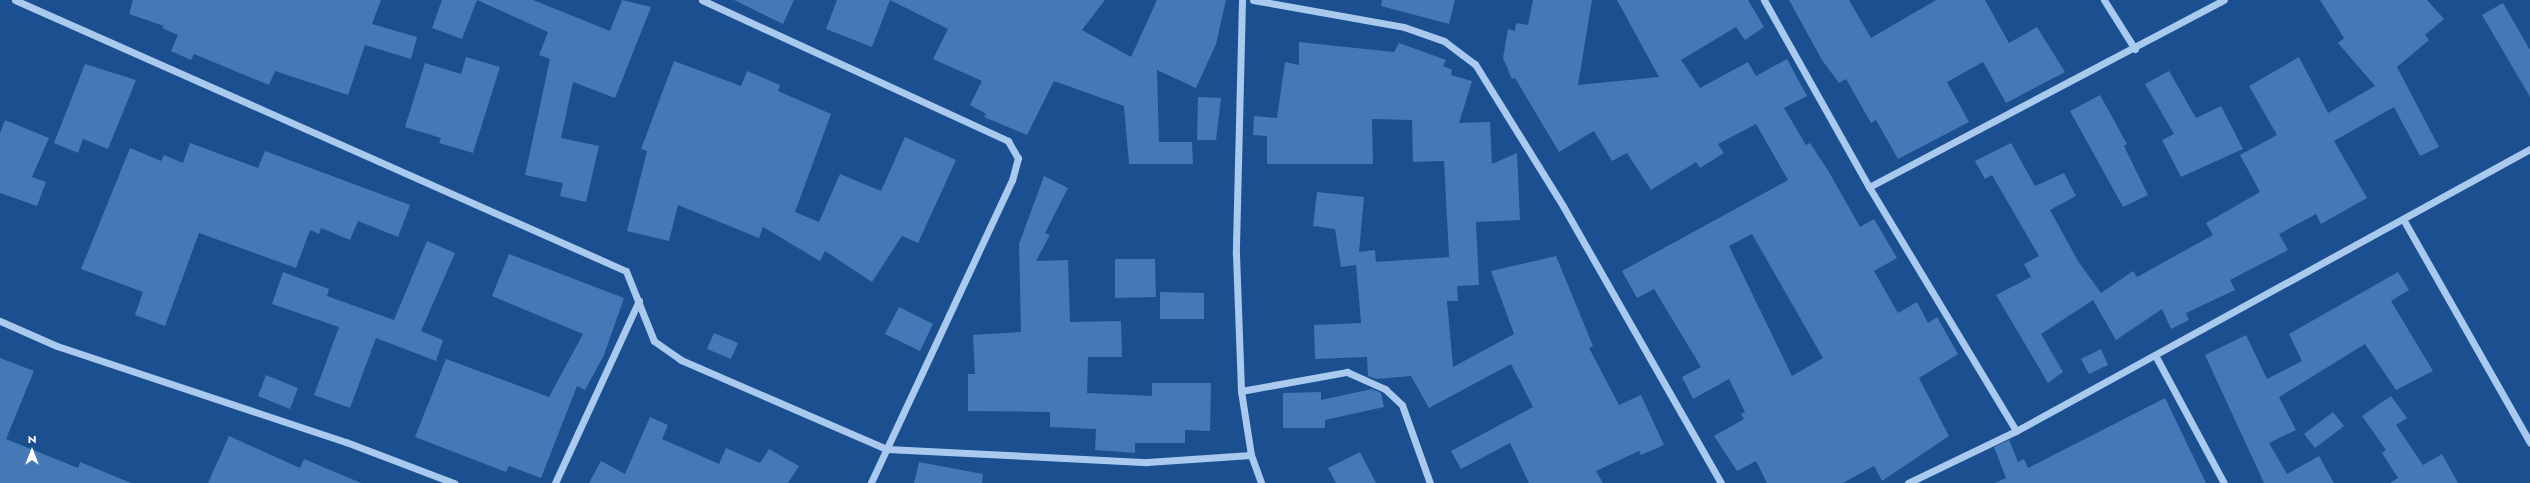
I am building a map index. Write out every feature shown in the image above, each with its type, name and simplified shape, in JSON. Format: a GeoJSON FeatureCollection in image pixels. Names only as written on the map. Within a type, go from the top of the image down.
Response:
{"type":"FeatureCollection","features":[{"type":"Feature","properties":{"kind":"street"},"geometry":{"type":"LineString","coordinates":[[15,0],[626,271],[640,300],[654,341],[681,360],[887,449],[1147,462],[1251,455]]}},
{"type":"Feature","properties":{"kind":"street"},"geometry":{"type":"LineString","coordinates":[[702,0],[1008,141],[1018,158],[1012,180],[870,483]]}},
{"type":"Feature","properties":{"kind":"street"},"geometry":{"type":"LineString","coordinates":[[1242,0],[1236,254],[1241,391],[1251,455],[1261,483]]}},
{"type":"Feature","properties":{"kind":"street"},"geometry":{"type":"LineString","coordinates":[[1253,0],[1404,27],[1444,41],[1475,64],[1563,206],[1722,483]]}},
{"type":"Feature","properties":{"kind":"street"},"geometry":{"type":"LineString","coordinates":[[1764,0],[1868,187],[2016,430]]}},
{"type":"Feature","properties":{"kind":"street"},"geometry":{"type":"LineString","coordinates":[[2104,0],[2135,49]]}},
{"type":"Feature","properties":{"kind":"street"},"geometry":{"type":"LineString","coordinates":[[1868,187],[2135,49],[2224,0]]}},
{"type":"Feature","properties":{"kind":"street"},"geometry":{"type":"LineString","coordinates":[[1908,483],[2016,430],[2530,149]]}},
{"type":"Feature","properties":{"kind":"street"},"geometry":{"type":"LineString","coordinates":[[2403,219],[2530,444]]}},
{"type":"Feature","properties":{"kind":"street"},"geometry":{"type":"LineString","coordinates":[[555,483],[640,300]]}},
{"type":"Feature","properties":{"kind":"street"},"geometry":{"type":"LineString","coordinates":[[0,321],[58,346],[346,442],[454,483]]}},
{"type":"Feature","properties":{"kind":"street"},"geometry":{"type":"LineString","coordinates":[[2155,354],[2224,483]]}},
{"type":"Feature","properties":{"kind":"street"},"geometry":{"type":"LineString","coordinates":[[1241,391],[1347,372],[1385,389],[1402,405],[1430,483]]}},
{"type":"Feature","properties":{"kind":"building"},"geometry":{"type":"Polygon","coordinates":[[[133,0],[381,0],[372,24],[417,37],[411,59],[365,45],[348,95],[275,71],[269,85],[194,54],[191,60],[171,51],[178,35],[162,28],[164,26],[129,14],[133,0]]]}},
{"type":"Feature","properties":{"kind":"building"},"geometry":{"type":"Polygon","coordinates":[[[442,0],[477,0],[462,39],[432,28],[442,0]]]}},
{"type":"Feature","properties":{"kind":"building"},"geometry":{"type":"Polygon","coordinates":[[[477,0],[533,0],[610,31],[622,0],[651,7],[615,98],[573,82],[561,138],[599,146],[586,202],[560,196],[563,183],[525,175],[550,59],[539,55],[548,32],[477,0]]]}},
{"type":"Feature","properties":{"kind":"building"},"geometry":{"type":"Polygon","coordinates":[[[734,0],[794,0],[783,24],[734,0]]]}},
{"type":"Feature","properties":{"kind":"building"},"geometry":{"type":"Polygon","coordinates":[[[837,0],[890,0],[872,47],[826,29],[837,0]]]}},
{"type":"Feature","properties":{"kind":"building"},"geometry":{"type":"Polygon","coordinates":[[[890,0],[1105,0],[1082,30],[1131,57],[1157,0],[1226,0],[1216,44],[1196,88],[1157,70],[1159,142],[1192,142],[1193,164],[1129,164],[1124,106],[1054,81],[1027,135],[984,117],[986,114],[970,105],[982,81],[933,59],[948,29],[890,0]]]}},
{"type":"Feature","properties":{"kind":"building"},"geometry":{"type":"Polygon","coordinates":[[[1382,0],[1455,0],[1449,24],[1381,6],[1382,0]]]}},
{"type":"Feature","properties":{"kind":"building"},"geometry":{"type":"Polygon","coordinates":[[[1533,0],[1592,0],[1578,85],[1659,77],[1617,0],[1748,0],[1764,27],[1745,40],[1736,27],[1681,60],[1700,88],[1748,62],[1756,76],[1787,59],[1807,96],[1784,108],[1806,145],[1810,143],[1829,172],[1860,227],[1874,219],[1897,258],[1874,271],[1898,313],[1917,302],[1928,323],[1937,317],[1958,354],[1919,378],[1949,436],[1882,481],[1874,466],[1843,483],[1767,483],[1756,461],[1737,471],[1714,436],[1744,419],[1741,414],[1745,412],[1729,379],[1693,399],[1682,377],[1701,367],[1654,289],[1637,298],[1622,271],[1788,180],[1756,124],[1718,144],[1724,153],[1700,168],[1696,162],[1651,190],[1627,153],[1612,161],[1594,131],[1559,152],[1515,78],[1512,79],[1503,58],[1508,29],[1515,31],[1516,23],[1528,25],[1533,0]],[[1752,234],[1729,246],[1792,376],[1823,358],[1752,234]]]}},
{"type":"Feature","properties":{"kind":"building"},"geometry":{"type":"Polygon","coordinates":[[[1789,0],[1849,0],[1871,38],[1936,0],[1985,0],[2009,43],[2037,27],[2065,72],[2006,103],[1983,62],[1947,82],[1969,122],[1898,159],[1876,120],[1871,123],[1846,79],[1839,83],[1822,60],[1789,0]]]}},
{"type":"Feature","properties":{"kind":"building"},"geometry":{"type":"Polygon","coordinates":[[[2320,0],[2427,0],[2444,19],[2425,35],[2429,40],[2397,67],[2439,147],[2420,156],[2394,107],[2334,141],[2367,198],[2321,224],[2316,214],[2279,234],[2288,250],[2230,280],[2235,290],[2186,313],[2189,320],[2171,329],[2162,309],[2116,340],[2093,300],[2041,334],[2063,372],[2048,383],[1996,295],[2031,277],[2024,264],[2039,256],[1992,175],[1985,179],[1975,161],[2011,143],[2035,186],[2064,173],[2076,196],[2050,210],[2078,261],[2101,293],[2133,271],[2137,277],[2213,235],[2206,223],[2260,192],[2240,155],[2277,135],[2249,86],[2299,57],[2328,113],[2375,86],[2338,43],[2344,38],[2320,0]]]}},
{"type":"Feature","properties":{"kind":"building"},"geometry":{"type":"Polygon","coordinates":[[[2503,3],[2530,50],[2530,97],[2482,15],[2503,3]]]}},
{"type":"Feature","properties":{"kind":"building"},"geometry":{"type":"Polygon","coordinates":[[[1299,42],[1394,52],[1399,43],[1446,60],[1443,66],[1452,70],[1451,75],[1472,81],[1459,123],[1490,122],[1492,164],[1517,153],[1520,220],[1476,222],[1479,285],[1457,286],[1458,301],[1447,301],[1453,367],[1514,334],[1491,271],[1556,256],[1593,346],[1589,348],[1619,405],[1641,395],[1664,445],[1641,455],[1639,451],[1596,471],[1603,483],[1529,483],[1510,443],[1461,469],[1451,451],[1533,407],[1511,364],[1429,408],[1411,376],[1376,379],[1368,376],[1367,357],[1315,359],[1314,325],[1361,323],[1356,265],[1341,267],[1335,229],[1313,226],[1317,192],[1364,197],[1359,252],[1375,250],[1376,262],[1449,257],[1444,161],[1413,162],[1412,120],[1372,119],[1373,164],[1267,164],[1267,136],[1253,135],[1254,116],[1277,118],[1285,62],[1299,65],[1299,42]]]}},
{"type":"Feature","properties":{"kind":"building"},"geometry":{"type":"Polygon","coordinates":[[[466,57],[500,67],[473,153],[439,143],[441,138],[405,127],[425,63],[461,74],[466,57]]]}},
{"type":"Feature","properties":{"kind":"building"},"geometry":{"type":"Polygon","coordinates":[[[674,61],[741,86],[747,71],[780,85],[778,91],[831,114],[795,212],[819,222],[840,174],[881,191],[905,137],[956,160],[918,243],[902,236],[872,282],[825,251],[820,261],[763,227],[759,238],[678,205],[669,241],[627,231],[647,151],[641,149],[674,61]]]}},
{"type":"Feature","properties":{"kind":"building"},"geometry":{"type":"Polygon","coordinates":[[[85,64],[136,80],[108,149],[83,139],[78,153],[54,143],[85,64]]]}},
{"type":"Feature","properties":{"kind":"building"},"geometry":{"type":"Polygon","coordinates":[[[2169,71],[2196,118],[2221,106],[2243,149],[2181,177],[2162,140],[2174,134],[2145,84],[2169,71]]]}},
{"type":"Feature","properties":{"kind":"building"},"geometry":{"type":"Polygon","coordinates":[[[2100,95],[2127,144],[2124,146],[2148,195],[2123,207],[2070,111],[2100,95]]]}},
{"type":"Feature","properties":{"kind":"building"},"geometry":{"type":"Polygon","coordinates":[[[1198,97],[1221,98],[1216,140],[1197,140],[1198,97]]]}},
{"type":"Feature","properties":{"kind":"building"},"geometry":{"type":"Polygon","coordinates":[[[5,120],[49,138],[32,177],[46,182],[37,206],[0,193],[0,133],[5,120]]]}},
{"type":"Feature","properties":{"kind":"building"},"geometry":{"type":"Polygon","coordinates":[[[190,143],[258,168],[265,151],[410,205],[398,237],[358,221],[350,240],[321,228],[319,234],[310,230],[296,268],[199,233],[165,326],[135,315],[143,292],[81,269],[130,148],[161,161],[164,155],[183,163],[190,143]]]}},
{"type":"Feature","properties":{"kind":"building"},"geometry":{"type":"Polygon","coordinates":[[[1044,176],[1068,188],[1045,233],[1050,235],[1036,261],[1068,260],[1070,322],[1121,321],[1122,357],[1088,357],[1087,393],[1152,396],[1152,383],[1211,383],[1210,431],[1185,430],[1185,443],[1135,443],[1135,453],[1095,450],[1096,429],[1050,427],[1050,412],[968,411],[968,374],[975,374],[973,335],[1021,332],[1019,244],[1044,176]]]}},
{"type":"Feature","properties":{"kind":"building"},"geometry":{"type":"Polygon","coordinates":[[[427,241],[455,253],[421,331],[443,340],[436,361],[376,338],[350,408],[314,395],[339,327],[272,304],[283,272],[329,289],[327,296],[394,320],[427,241]]]}},
{"type":"Feature","properties":{"kind":"building"},"geometry":{"type":"Polygon","coordinates":[[[509,254],[624,298],[604,355],[585,390],[577,386],[541,478],[509,466],[506,472],[415,437],[446,359],[549,397],[583,334],[492,296],[509,254]]]}},
{"type":"Feature","properties":{"kind":"building"},"geometry":{"type":"Polygon","coordinates":[[[1115,259],[1155,259],[1156,297],[1115,298],[1115,259]]]}},
{"type":"Feature","properties":{"kind":"building"},"geometry":{"type":"Polygon","coordinates":[[[2398,272],[2409,290],[2391,301],[2433,371],[2396,390],[2365,344],[2279,397],[2296,430],[2269,443],[2287,474],[2319,456],[2334,483],[2264,483],[2205,355],[2246,335],[2267,379],[2302,361],[2289,334],[2398,272]]]}},
{"type":"Feature","properties":{"kind":"building"},"geometry":{"type":"Polygon","coordinates":[[[1160,292],[1204,293],[1204,319],[1160,319],[1160,292]]]}},
{"type":"Feature","properties":{"kind":"building"},"geometry":{"type":"Polygon","coordinates":[[[899,307],[933,324],[920,351],[885,334],[899,307]]]}},
{"type":"Feature","properties":{"kind":"building"},"geometry":{"type":"Polygon","coordinates":[[[714,333],[738,343],[731,359],[707,349],[714,333]]]}},
{"type":"Feature","properties":{"kind":"building"},"geometry":{"type":"Polygon","coordinates":[[[2101,349],[2108,365],[2089,374],[2081,359],[2101,349]]]}},
{"type":"Feature","properties":{"kind":"building"},"geometry":{"type":"Polygon","coordinates":[[[0,358],[34,371],[6,439],[78,468],[80,462],[131,483],[0,483],[0,358]]]}},
{"type":"Feature","properties":{"kind":"building"},"geometry":{"type":"Polygon","coordinates":[[[266,375],[298,388],[290,409],[258,396],[266,375]]]}},
{"type":"Feature","properties":{"kind":"building"},"geometry":{"type":"Polygon","coordinates":[[[1372,389],[1381,393],[1384,407],[1325,420],[1325,428],[1283,428],[1283,393],[1321,392],[1321,400],[1372,389]]]}},
{"type":"Feature","properties":{"kind":"building"},"geometry":{"type":"Polygon","coordinates":[[[2391,396],[2407,418],[2396,425],[2423,465],[2442,454],[2458,483],[2390,483],[2398,478],[2382,453],[2386,450],[2362,416],[2391,396]]]}},
{"type":"Feature","properties":{"kind":"building"},"geometry":{"type":"Polygon","coordinates":[[[2165,398],[2206,483],[1995,483],[2006,478],[1994,447],[2009,440],[2018,462],[2024,459],[2028,468],[2165,398]]]}},
{"type":"Feature","properties":{"kind":"building"},"geometry":{"type":"Polygon","coordinates":[[[2333,412],[2344,426],[2315,448],[2304,434],[2333,412]]]}},
{"type":"Feature","properties":{"kind":"building"},"geometry":{"type":"Polygon","coordinates":[[[650,417],[668,425],[662,439],[719,464],[726,448],[760,463],[769,449],[799,466],[788,483],[589,483],[601,461],[625,474],[650,417]]]}},
{"type":"Feature","properties":{"kind":"building"},"geometry":{"type":"Polygon","coordinates":[[[229,436],[300,468],[304,459],[361,483],[208,483],[229,436]]]}},
{"type":"Feature","properties":{"kind":"building"},"geometry":{"type":"Polygon","coordinates":[[[1360,452],[1376,483],[1336,483],[1328,468],[1360,452]]]}},
{"type":"Feature","properties":{"kind":"building"},"geometry":{"type":"Polygon","coordinates":[[[919,462],[983,474],[982,483],[914,483],[919,462]]]}}]}
